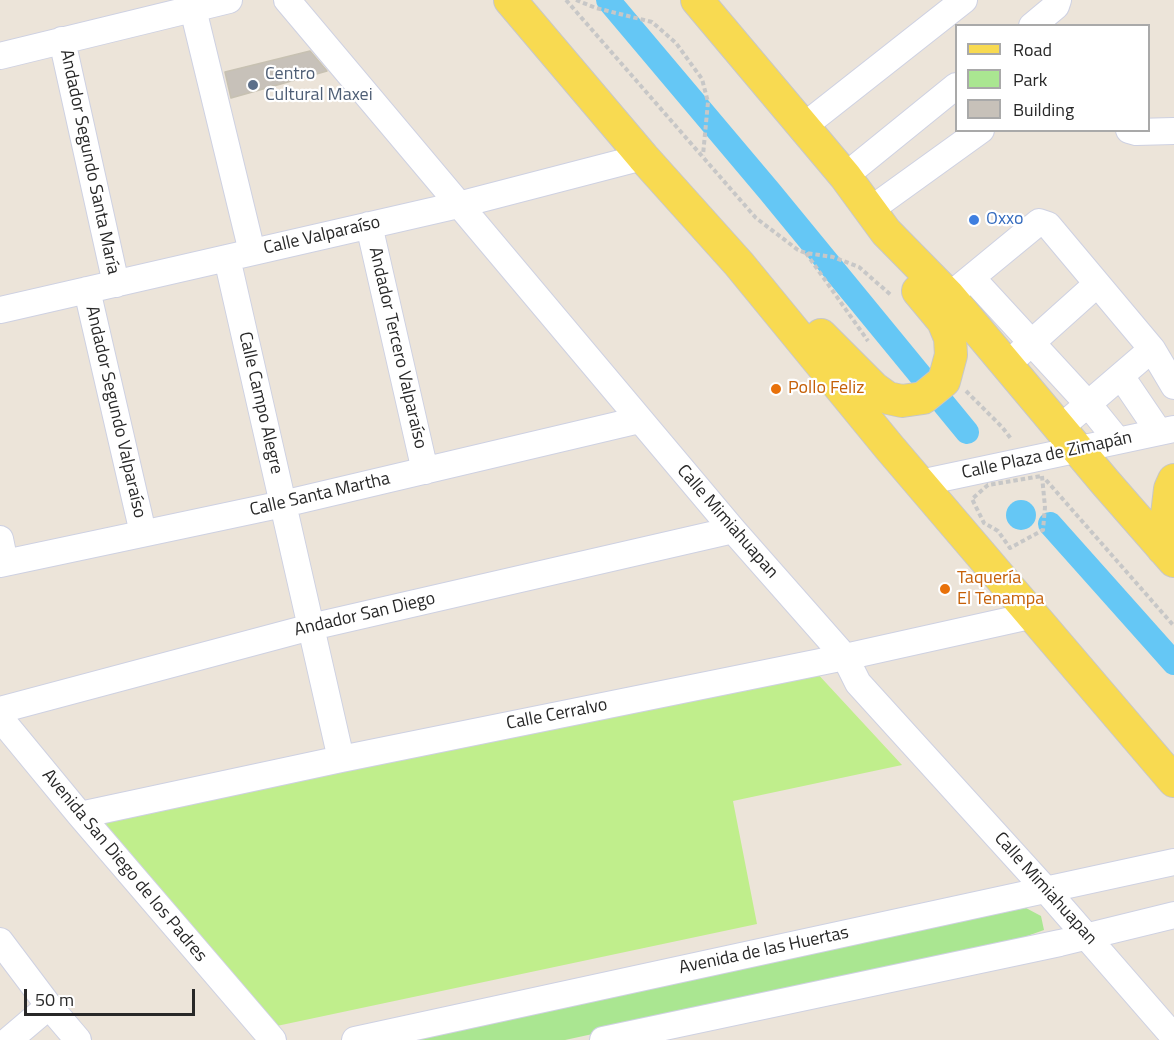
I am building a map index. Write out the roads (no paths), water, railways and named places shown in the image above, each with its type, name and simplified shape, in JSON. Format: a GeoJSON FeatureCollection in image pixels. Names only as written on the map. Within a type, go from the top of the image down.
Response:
{"type":"FeatureCollection","features":[{"type":"Feature","properties":{"kind":"main road"},"geometry":{"type":"LineString","coordinates":[[510,0],[643,157],[739,264],[920,483],[1174,781]]}},
{"type":"Feature","properties":{"kind":"main road"},"geometry":{"type":"LineString","coordinates":[[697,0],[845,176],[878,221],[909,280],[943,321],[950,338],[951,355],[938,384],[902,401],[888,398],[874,388],[769,284],[739,264]]}},
{"type":"Feature","properties":{"kind":"main road"},"geometry":{"type":"LineString","coordinates":[[878,221],[960,287],[1007,364],[1169,555]]}},
{"type":"Feature","properties":{"kind":"main road"},"geometry":{"type":"LineString","coordinates":[[1169,555],[1170,489],[1174,480]]}},
{"type":"Feature","properties":{"kind":"street"},"geometry":{"type":"LineString","coordinates":[[0,56],[230,0]]}},
{"type":"Feature","properties":{"kind":"street","name":"Calle Mimiahuapan"},"geometry":{"type":"LineString","coordinates":[[287,0],[639,420],[845,657],[858,683],[1088,936],[1174,1037]]}},
{"type":"Feature","properties":{"kind":"street"},"geometry":{"type":"LineString","coordinates":[[804,126],[964,0]]}},
{"type":"Feature","properties":{"kind":"street"},"geometry":{"type":"LineString","coordinates":[[1034,24],[1056,6],[1058,0]]}},
{"type":"Feature","properties":{"kind":"street"},"geometry":{"type":"LineString","coordinates":[[193,9],[252,252]]}},
{"type":"Feature","properties":{"kind":"street","name":"Andador Segundo Santa María"},"geometry":{"type":"LineString","coordinates":[[62,40],[116,284]]}},
{"type":"Feature","properties":{"kind":"street"},"geometry":{"type":"LineString","coordinates":[[845,176],[955,89]]}},
{"type":"Feature","properties":{"kind":"street"},"geometry":{"type":"LineString","coordinates":[[1150,131],[1174,130]]}},
{"type":"Feature","properties":{"kind":"street"},"geometry":{"type":"LineString","coordinates":[[878,221],[979,132]]}},
{"type":"Feature","properties":{"kind":"street","name":"Calle Valparaíso"},"geometry":{"type":"LineString","coordinates":[[0,310],[458,205],[643,157]]}},
{"type":"Feature","properties":{"kind":"street"},"geometry":{"type":"LineString","coordinates":[[1118,441],[1088,404],[1031,342],[960,287],[1039,222],[1048,225],[1152,349],[1174,386]]}},
{"type":"Feature","properties":{"kind":"street","name":"Andador Tercero Valparaíso"},"geometry":{"type":"LineString","coordinates":[[369,225],[425,471]]}},
{"type":"Feature","properties":{"kind":"street","name":"Calle Campo Alegre"},"geometry":{"type":"LineString","coordinates":[[227,258],[340,759]]}},
{"type":"Feature","properties":{"kind":"street"},"geometry":{"type":"LineString","coordinates":[[1007,364],[1097,284]]}},
{"type":"Feature","properties":{"kind":"street","name":"Andador Segundo Valparaíso"},"geometry":{"type":"LineString","coordinates":[[87,290],[143,533]]}},
{"type":"Feature","properties":{"kind":"street"},"geometry":{"type":"LineString","coordinates":[[1069,438],[1088,404],[1152,349]]}},
{"type":"Feature","properties":{"kind":"street"},"geometry":{"type":"LineString","coordinates":[[1121,376],[1166,431]]}},
{"type":"Feature","properties":{"kind":"street","name":"Calle Santa Martha"},"geometry":{"type":"LineString","coordinates":[[2,556],[143,533],[283,504],[639,420]]}},
{"type":"Feature","properties":{"kind":"street","name":"Calle Plaza de Zimapán"},"geometry":{"type":"LineString","coordinates":[[920,483],[1028,459],[1069,438],[1118,441],[1166,431]]}},
{"type":"Feature","properties":{"kind":"street","name":"Andador San Diego"},"geometry":{"type":"LineString","coordinates":[[0,710],[311,627],[733,530]]}},
{"type":"Feature","properties":{"kind":"street","name":"Calle Cerralvo"},"geometry":{"type":"LineString","coordinates":[[80,815],[340,759],[845,657],[1034,615]]}},
{"type":"Feature","properties":{"kind":"street","name":"Avenida San Diego de los Padres"},"geometry":{"type":"LineString","coordinates":[[0,718],[273,1040]]}},
{"type":"Feature","properties":{"kind":"street","name":"Avenida de las Huertas"},"geometry":{"type":"LineString","coordinates":[[355,1040],[1174,862]]}},
{"type":"Feature","properties":{"kind":"street"},"geometry":{"type":"LineString","coordinates":[[603,1040],[651,1035],[1174,915]]}},
{"type":"Feature","properties":{"kind":"street"},"geometry":{"type":"LineString","coordinates":[[0,941],[78,1040]]}},
{"type":"Feature","properties":{"kind":"street"},"geometry":{"type":"LineString","coordinates":[[9,1040],[50,1006]]}},
{"type":"Feature","properties":{"kind":"water"},"geometry":{"type":"Polygon","coordinates":[[[1021,500],[1027,501],[1035,509],[1035,521],[1027,529],[1021,530],[1015,529],[1007,521],[1006,515],[1007,509],[1015,501],[1021,500]]]}},
{"type":"Feature","properties":{"kind":"waterway"},"geometry":{"type":"LineString","coordinates":[[608,0],[770,192],[967,432]]}},
{"type":"Feature","properties":{"kind":"waterway"},"geometry":{"type":"LineString","coordinates":[[1050,524],[1174,663]]}},
{"type":"Feature","properties":{"kind":"place","name":"Centro Cultural Maxei"},"geometry":{"type":"Point","coordinates":[253,85]}},
{"type":"Feature","properties":{"kind":"place","name":"Oxxo"},"geometry":{"type":"Point","coordinates":[974,220]}},
{"type":"Feature","properties":{"kind":"place","name":"Pollo Feliz"},"geometry":{"type":"Point","coordinates":[776,389]}},
{"type":"Feature","properties":{"kind":"place","name":"Taquería El Tenampa"},"geometry":{"type":"Point","coordinates":[945,589]}}]}
